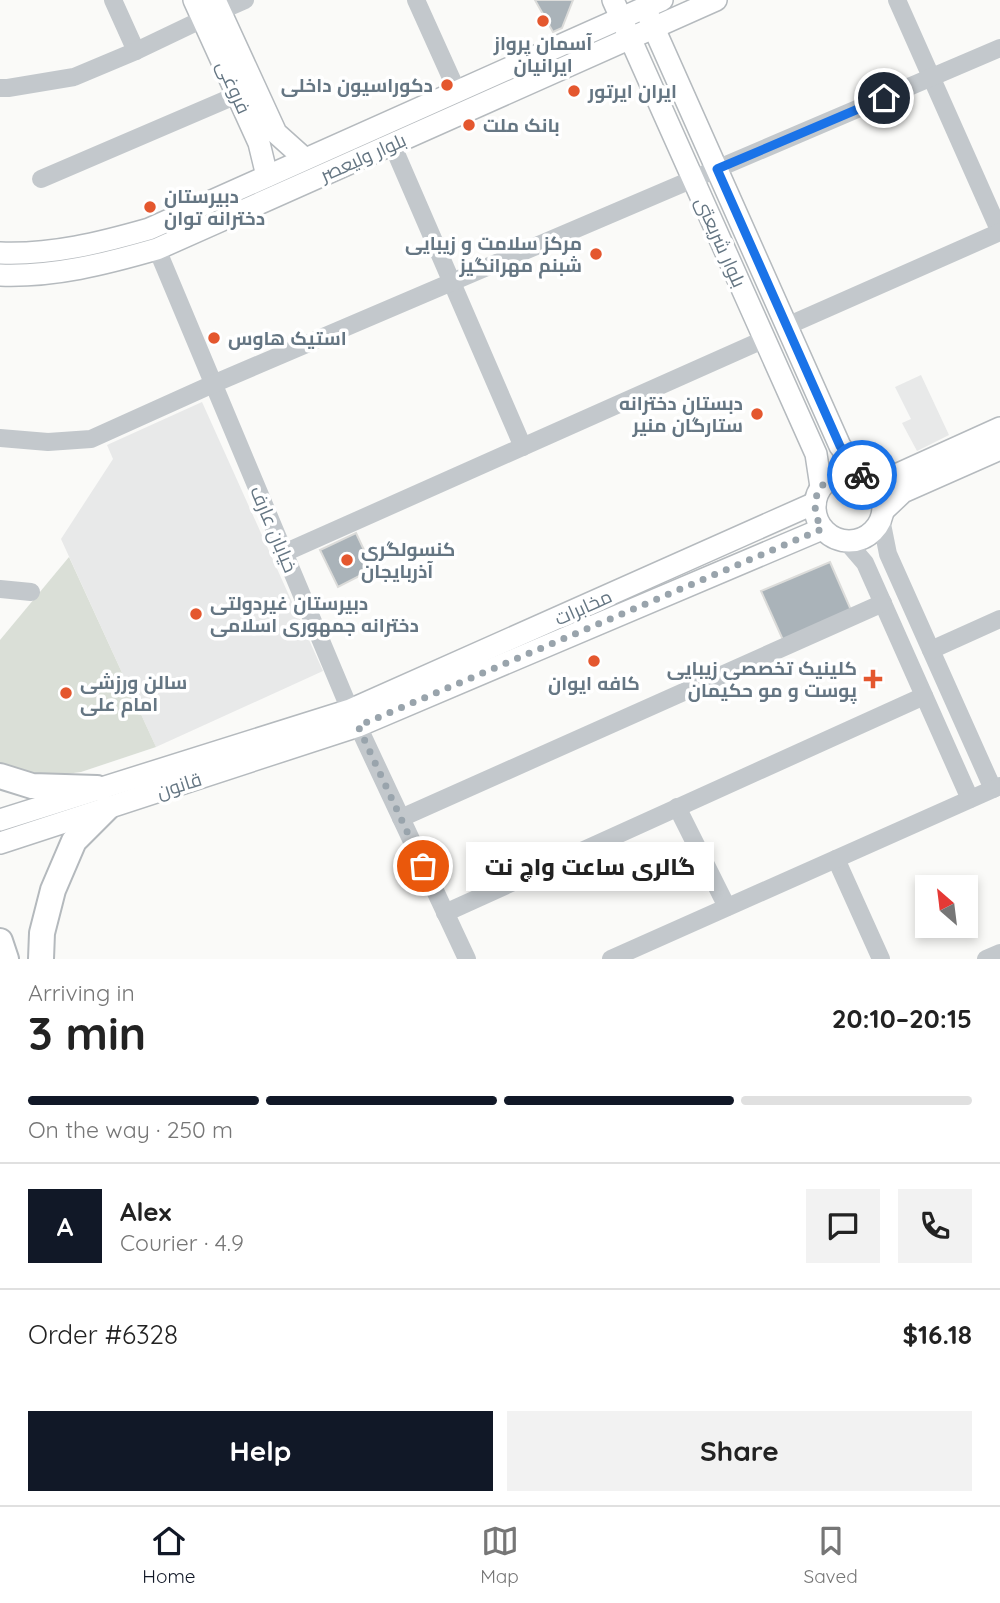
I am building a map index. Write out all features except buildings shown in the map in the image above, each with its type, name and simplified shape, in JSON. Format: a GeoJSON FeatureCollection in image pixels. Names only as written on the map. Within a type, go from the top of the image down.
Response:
{"type":"FeatureCollection","features":[{"type":"Feature","properties":{"kind":"highway"},"geometry":{"type":"LineString","coordinates":[[0,776],[32,786],[102,798],[74,841],[53,890],[42,933],[41,959]]}},
{"type":"Feature","properties":{"kind":"highway"},"geometry":{"type":"LineString","coordinates":[[0,941],[6,959]]}},
{"type":"Feature","properties":{"kind":"main road","name":"بلوار ولیعصر"},"geometry":{"type":"LineString","coordinates":[[0,275],[32,276],[95,267],[157,249],[716,0]]}},
{"type":"Feature","properties":{"kind":"main road","name":"بلوار ولیعصر"},"geometry":{"type":"LineString","coordinates":[[0,253],[30,254],[91,245],[149,229],[457,91],[617,9],[649,3]]}},
{"type":"Feature","properties":{"kind":"main road","name":"بلوار شریعتى"},"geometry":{"type":"LineString","coordinates":[[649,3],[654,27],[840,446],[866,477]]}},
{"type":"Feature","properties":{"kind":"main road","name":"فروغى"},"geometry":{"type":"LineString","coordinates":[[208,7],[237,94],[259,144],[267,176]]}},
{"type":"Feature","properties":{"kind":"main road","name":"فروغى"},"geometry":{"type":"LineString","coordinates":[[208,7],[276,133],[305,159]]}},
{"type":"Feature","properties":{"kind":"main road","name":"بلوار شریعتى"},"geometry":{"type":"LineString","coordinates":[[617,9],[816,454],[818,495]]}},
{"type":"Feature","properties":{"kind":"main road"},"geometry":{"type":"LineString","coordinates":[[422,107],[431,127]]}},
{"type":"Feature","properties":{"kind":"main road"},"geometry":{"type":"LineString","coordinates":[[1000,428],[896,475],[866,477],[844,473],[828,480],[818,495],[815,512],[822,529],[829,535],[846,541],[863,538],[877,527],[883,515],[903,492],[1000,449]]}},
{"type":"Feature","properties":{"kind":"main road"},"geometry":{"type":"LineString","coordinates":[[866,477],[881,493],[883,515]]}},
{"type":"Feature","properties":{"kind":"main road","name":"مخابرات"},"geometry":{"type":"LineString","coordinates":[[354,718],[818,495]]}},
{"type":"Feature","properties":{"kind":"main road","name":"مخابرات"},"geometry":{"type":"LineString","coordinates":[[354,718],[822,529]]}},
{"type":"Feature","properties":{"kind":"main road","name":"قانون"},"geometry":{"type":"LineString","coordinates":[[0,820],[102,798],[354,718]]}},
{"type":"Feature","properties":{"kind":"main road","name":"قانون"},"geometry":{"type":"LineString","coordinates":[[0,843],[102,798]]}},
{"type":"Feature","properties":{"kind":"street"},"geometry":{"type":"LineString","coordinates":[[113,0],[136,51]]}},
{"type":"Feature","properties":{"kind":"street"},"geometry":{"type":"LineString","coordinates":[[0,88],[74,77],[136,51],[208,7],[245,0]]}},
{"type":"Feature","properties":{"kind":"street"},"geometry":{"type":"LineString","coordinates":[[416,0],[457,91]]}},
{"type":"Feature","properties":{"kind":"street"},"geometry":{"type":"LineString","coordinates":[[787,326],[1000,232],[897,0]]}},
{"type":"Feature","properties":{"kind":"street"},"geometry":{"type":"LineString","coordinates":[[0,438],[48,442],[91,439],[1000,48]]}},
{"type":"Feature","properties":{"kind":"street"},"geometry":{"type":"LineString","coordinates":[[41,179],[237,94]]}},
{"type":"Feature","properties":{"kind":"street"},"geometry":{"type":"LineString","coordinates":[[392,144],[523,447]]}},
{"type":"Feature","properties":{"kind":"street","name":"خیابان عارف"},"geometry":{"type":"LineString","coordinates":[[157,249],[354,718],[467,959]]}},
{"type":"Feature","properties":{"kind":"street"},"geometry":{"type":"LineString","coordinates":[[284,553],[765,339]]}},
{"type":"Feature","properties":{"kind":"street"},"geometry":{"type":"LineString","coordinates":[[611,959],[997,787],[888,554],[883,515]]}},
{"type":"Feature","properties":{"kind":"street"},"geometry":{"type":"LineString","coordinates":[[846,541],[865,564],[970,799]]}},
{"type":"Feature","properties":{"kind":"street"},"geometry":{"type":"LineString","coordinates":[[0,589],[31,592]]}},
{"type":"Feature","properties":{"kind":"street"},"geometry":{"type":"LineString","coordinates":[[401,818],[883,603]]}},
{"type":"Feature","properties":{"kind":"street"},"geometry":{"type":"LineString","coordinates":[[932,650],[1000,619]]}},
{"type":"Feature","properties":{"kind":"street"},"geometry":{"type":"LineString","coordinates":[[445,913],[924,696]]}},
{"type":"Feature","properties":{"kind":"street"},"geometry":{"type":"LineString","coordinates":[[677,807],[727,907]]}},
{"type":"Feature","properties":{"kind":"street"},"geometry":{"type":"LineString","coordinates":[[836,859],[881,959]]}},
{"type":"Feature","properties":{"kind":"street"},"geometry":{"type":"LineString","coordinates":[[986,959],[1000,953]]}},
{"type":"Feature","properties":{"kind":"shaded area"},"geometry":{"type":"Polygon","coordinates":[[[921,375],[949,435],[917,451],[902,423],[911,419],[895,387],[921,375]]]}},
{"type":"Feature","properties":{"kind":"shaded area","name":"دبیرستان غیردولتی دخترانه جمهوری اسلامی"},"geometry":{"type":"Polygon","coordinates":[[[202,402],[323,671],[156,747],[61,539],[113,459],[107,445],[202,402]]]}},
{"type":"Feature","properties":{"kind":"shaded area","name":"سالن ورزشی امام علی"},"geometry":{"type":"Polygon","coordinates":[[[69,557],[156,747],[81,772],[43,777],[0,765],[0,640],[69,557]]]}},
{"type":"Feature","properties":{"kind":"way so far"},"geometry":{"type":"LineString","coordinates":[[423,866],[358,726],[822,529],[815,512],[821,486],[835,475],[862,475]]}},
{"type":"Feature","properties":{"kind":"place","name":"آسمان پرواز ایرانیان"},"geometry":{"type":"Point","coordinates":[543,21]}},
{"type":"Feature","properties":{"kind":"place","name":"دکوراسیون داخلی"},"geometry":{"type":"Point","coordinates":[447,85]}},
{"type":"Feature","properties":{"kind":"place","name":"ایران ایرتور"},"geometry":{"type":"Point","coordinates":[574,91]}},
{"type":"Feature","properties":{"kind":"place","name":"بانک ملت"},"geometry":{"type":"Point","coordinates":[469,125]}},
{"type":"Feature","properties":{"kind":"place","name":"دبیرستان دخترانه توان"},"geometry":{"type":"Point","coordinates":[150,207]}},
{"type":"Feature","properties":{"kind":"place","name":"مرکز سلامت و زیبایی شبنم مهرانگیز"},"geometry":{"type":"Point","coordinates":[596,254]}},
{"type":"Feature","properties":{"kind":"place","name":"استیک هاوس"},"geometry":{"type":"Point","coordinates":[214,338]}},
{"type":"Feature","properties":{"kind":"place","name":"دبستان دخترانه ستارگان منیر"},"geometry":{"type":"Point","coordinates":[757,414]}},
{"type":"Feature","properties":{"kind":"place","name":"کنسولگری آذربایجان"},"geometry":{"type":"Point","coordinates":[347,560]}},
{"type":"Feature","properties":{"kind":"place","name":"دبیرستان غیردولتی دخترانه جمهوری اسلامی"},"geometry":{"type":"Point","coordinates":[196,614]}},
{"type":"Feature","properties":{"kind":"place","name":"کافه ایوان"},"geometry":{"type":"Point","coordinates":[594,661]}},
{"type":"Feature","properties":{"kind":"place","name":"کلینیک تخصصی زیبایی پوست و مو حکیمان"},"geometry":{"type":"Point","coordinates":[873,679]}},
{"type":"Feature","properties":{"kind":"place","name":"سالن ورزشی امام علی"},"geometry":{"type":"Point","coordinates":[66,693]}},
{"type":"Feature","properties":{"kind":"place","name":"گالری ساعت واچ نت"},"geometry":{"type":"Point","coordinates":[423,866]}},
{"type":"Feature","properties":{"kind":"route"},"geometry":{"type":"LineString","coordinates":[[862,475],[840,446],[717,169],[884,98]]}}]}
